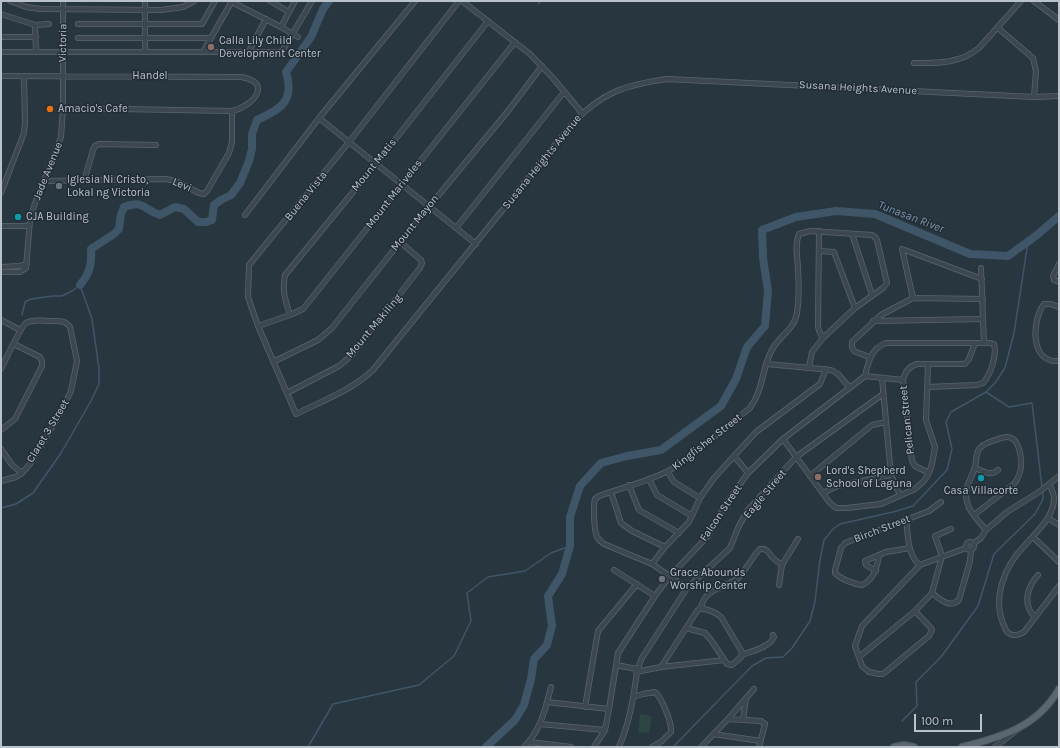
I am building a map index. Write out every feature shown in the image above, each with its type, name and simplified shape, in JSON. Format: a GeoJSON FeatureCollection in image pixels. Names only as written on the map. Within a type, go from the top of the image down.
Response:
{"type":"FeatureCollection","features":[{"type":"Feature","properties":{"kind":"main road"},"geometry":{"type":"LineString","coordinates":[[962,747],[1006,734],[1020,728],[1039,714],[1049,704],[1059,689]]}},
{"type":"Feature","properties":{"kind":"main road"},"geometry":{"type":"LineString","coordinates":[[894,747],[904,745],[914,747]]}},
{"type":"Feature","properties":{"kind":"street"},"geometry":{"type":"LineString","coordinates":[[10,1],[34,8],[63,10],[145,10],[177,8],[194,1]]}},
{"type":"Feature","properties":{"kind":"street","name":"Victoria"},"geometry":{"type":"LineString","coordinates":[[62,76],[63,1]]}},
{"type":"Feature","properties":{"kind":"street"},"geometry":{"type":"LineString","coordinates":[[145,1],[145,52]]}},
{"type":"Feature","properties":{"kind":"street"},"geometry":{"type":"LineString","coordinates":[[78,24],[202,24],[215,1]]}},
{"type":"Feature","properties":{"kind":"street"},"geometry":{"type":"LineString","coordinates":[[203,52],[231,1],[281,27],[298,38]]}},
{"type":"Feature","properties":{"kind":"street"},"geometry":{"type":"LineString","coordinates":[[270,1],[276,3],[289,12]]}},
{"type":"Feature","properties":{"kind":"street"},"geometry":{"type":"LineString","coordinates":[[281,27],[295,1]]}},
{"type":"Feature","properties":{"kind":"street"},"geometry":{"type":"LineString","coordinates":[[1,52],[282,52],[312,1]]}},
{"type":"Feature","properties":{"kind":"street"},"geometry":{"type":"LineString","coordinates":[[245,215],[319,118],[415,1]]}},
{"type":"Feature","properties":{"kind":"street"},"geometry":{"type":"LineString","coordinates":[[460,1],[515,42],[542,66],[582,113]]}},
{"type":"Feature","properties":{"kind":"street","name":"Buena Vista"},"geometry":{"type":"LineString","coordinates":[[296,414],[258,326],[248,297],[249,266],[460,1]]}},
{"type":"Feature","properties":{"kind":"street"},"geometry":{"type":"LineString","coordinates":[[914,63],[941,63],[964,58],[972,54],[980,48],[1021,1]]}},
{"type":"Feature","properties":{"kind":"street"},"geometry":{"type":"LineString","coordinates":[[1034,1],[1059,20]]}},
{"type":"Feature","properties":{"kind":"street"},"geometry":{"type":"LineString","coordinates":[[1,15],[35,26],[49,24]]}},
{"type":"Feature","properties":{"kind":"street"},"geometry":{"type":"LineString","coordinates":[[248,53],[266,19]]}},
{"type":"Feature","properties":{"kind":"street","name":"Mount Matis"},"geometry":{"type":"LineString","coordinates":[[290,316],[284,297],[283,287],[285,274],[376,164],[488,22]]}},
{"type":"Feature","properties":{"kind":"street"},"geometry":{"type":"LineString","coordinates":[[35,26],[36,52]]}},
{"type":"Feature","properties":{"kind":"street"},"geometry":{"type":"LineString","coordinates":[[998,28],[1033,58],[1036,71],[1034,97]]}},
{"type":"Feature","properties":{"kind":"street"},"geometry":{"type":"LineString","coordinates":[[1,37],[36,37]]}},
{"type":"Feature","properties":{"kind":"street"},"geometry":{"type":"LineString","coordinates":[[78,38],[211,38]]}},
{"type":"Feature","properties":{"kind":"street","name":"Mount Mariveles"},"geometry":{"type":"LineString","coordinates":[[258,326],[290,316],[306,306],[515,42]]}},
{"type":"Feature","properties":{"kind":"street","name":"Mount Mayon"},"geometry":{"type":"LineString","coordinates":[[273,362],[318,340],[329,331],[429,206],[508,111],[542,66]]}},
{"type":"Feature","properties":{"kind":"street","name":"Handel"},"geometry":{"type":"LineString","coordinates":[[1,76],[238,77],[249,79],[256,84],[258,92],[256,96],[253,101],[239,109],[232,111]]}},
{"type":"Feature","properties":{"kind":"street"},"geometry":{"type":"LineString","coordinates":[[1,193],[24,133],[24,76]]}},
{"type":"Feature","properties":{"kind":"street","name":"Jade Avenue"},"geometry":{"type":"LineString","coordinates":[[27,264],[28,226],[34,206],[61,137],[63,108],[62,76]]}},
{"type":"Feature","properties":{"kind":"street","name":"Susana Heights Avenue"},"geometry":{"type":"LineString","coordinates":[[296,414],[355,385],[373,370],[572,124],[582,113],[600,99],[618,90],[640,83],[667,79],[1034,97],[1059,96]]}},
{"type":"Feature","properties":{"kind":"street"},"geometry":{"type":"LineString","coordinates":[[456,228],[564,92]]}},
{"type":"Feature","properties":{"kind":"street"},"geometry":{"type":"LineString","coordinates":[[63,108],[232,111]]}},
{"type":"Feature","properties":{"kind":"street","name":"Levi"},"geometry":{"type":"LineString","coordinates":[[44,181],[166,179],[204,194],[229,153],[232,142],[232,111]]}},
{"type":"Feature","properties":{"kind":"street"},"geometry":{"type":"LineString","coordinates":[[319,118],[476,244]]}},
{"type":"Feature","properties":{"kind":"street"},"geometry":{"type":"LineString","coordinates":[[84,181],[93,150],[99,144],[156,145]]}},
{"type":"Feature","properties":{"kind":"street"},"geometry":{"type":"LineString","coordinates":[[1,226],[28,226]]}},
{"type":"Feature","properties":{"kind":"street","name":"Kingfisher Street"},"geometry":{"type":"LineString","coordinates":[[687,588],[652,564],[604,544],[598,540],[596,534],[594,502],[597,497],[668,472],[750,408],[759,392],[772,348],[791,326],[797,314],[798,270],[796,240],[799,234],[810,231],[819,231]]}},
{"type":"Feature","properties":{"kind":"street"},"geometry":{"type":"LineString","coordinates":[[809,367],[812,352],[824,338],[855,308],[883,288],[887,283],[876,238],[872,235],[819,231],[818,327],[824,338]]}},
{"type":"Feature","properties":{"kind":"street"},"geometry":{"type":"LineString","coordinates":[[852,234],[872,295]]}},
{"type":"Feature","properties":{"kind":"street","name":"Mount Makiling"},"geometry":{"type":"LineString","coordinates":[[287,393],[339,366],[352,355],[420,268],[422,263],[421,260],[400,242]]}},
{"type":"Feature","properties":{"kind":"street"},"geometry":{"type":"LineString","coordinates":[[913,298],[902,249],[982,279]]}},
{"type":"Feature","properties":{"kind":"street"},"geometry":{"type":"LineString","coordinates":[[819,250],[834,252],[855,308]]}},
{"type":"Feature","properties":{"kind":"street"},"geometry":{"type":"LineString","coordinates":[[1,266],[23,266],[27,264]]}},
{"type":"Feature","properties":{"kind":"street"},"geometry":{"type":"LineString","coordinates":[[1,272],[20,272],[25,270],[27,264]]}},
{"type":"Feature","properties":{"kind":"street"},"geometry":{"type":"LineString","coordinates":[[1059,264],[1053,276],[1054,280],[1059,282]]}},
{"type":"Feature","properties":{"kind":"street"},"geometry":{"type":"LineString","coordinates":[[981,268],[984,342]]}},
{"type":"Feature","properties":{"kind":"street"},"geometry":{"type":"LineString","coordinates":[[869,357],[854,351],[852,342],[881,315],[913,298],[983,299]]}},
{"type":"Feature","properties":{"kind":"street"},"geometry":{"type":"LineString","coordinates":[[1059,306],[1044,304],[1040,308],[1036,335],[1038,351],[1042,356],[1048,360],[1059,361]]}},
{"type":"Feature","properties":{"kind":"street"},"geometry":{"type":"LineString","coordinates":[[873,321],[983,319]]}},
{"type":"Feature","properties":{"kind":"street"},"geometry":{"type":"LineString","coordinates":[[1,320],[20,330],[2,367]]}},
{"type":"Feature","properties":{"kind":"street","name":"Claret 3 Street"},"geometry":{"type":"LineString","coordinates":[[20,330],[26,322],[33,320],[66,322],[70,327],[77,361],[71,391],[68,398],[30,464],[22,473]]}},
{"type":"Feature","properties":{"kind":"street","name":"Pelican Street"},"geometry":{"type":"LineString","coordinates":[[929,473],[915,466],[912,461],[903,380],[906,371],[913,365],[965,364],[969,359],[975,342]]}},
{"type":"Feature","properties":{"kind":"street"},"geometry":{"type":"LineString","coordinates":[[903,380],[866,376],[869,357],[879,346],[886,343],[984,342],[994,344],[995,347],[992,365],[983,383],[977,385],[927,387]]}},
{"type":"Feature","properties":{"kind":"street"},"geometry":{"type":"LineString","coordinates":[[1,430],[15,419],[42,366],[40,357],[14,344]]}},
{"type":"Feature","properties":{"kind":"street"},"geometry":{"type":"LineString","coordinates":[[767,364],[809,367],[835,371],[850,388]]}},
{"type":"Feature","properties":{"kind":"street"},"geometry":{"type":"LineString","coordinates":[[784,439],[810,476],[836,508],[881,504],[900,495],[919,485],[929,473],[934,456],[935,447],[926,420],[928,364]]}},
{"type":"Feature","properties":{"kind":"street"},"geometry":{"type":"LineString","coordinates":[[652,564],[665,548],[686,527],[706,487],[756,432],[820,384],[826,369]]}},
{"type":"Feature","properties":{"kind":"street","name":"Falcon Street"},"geometry":{"type":"LineString","coordinates":[[594,747],[604,730],[618,653],[655,596],[670,576],[708,536],[725,505],[748,473],[784,439],[866,376]]}},
{"type":"Feature","properties":{"kind":"street"},"geometry":{"type":"LineString","coordinates":[[882,378],[891,475],[900,495]]}},
{"type":"Feature","properties":{"kind":"street","name":"Eagle Street"},"geometry":{"type":"LineString","coordinates":[[619,747],[626,731],[637,671],[642,658],[687,588],[730,548],[747,511],[796,457],[883,394]]}},
{"type":"Feature","properties":{"kind":"street"},"geometry":{"type":"LineString","coordinates":[[810,476],[872,425],[886,422]]}},
{"type":"Feature","properties":{"kind":"street"},"geometry":{"type":"LineString","coordinates":[[974,515],[1018,480],[1022,460],[1014,440],[1007,437],[983,445],[977,452],[975,468],[967,486],[967,504],[974,515],[986,530]]}},
{"type":"Feature","properties":{"kind":"street"},"geometry":{"type":"LineString","coordinates":[[1,449],[12,465],[22,473],[1,481]]}},
{"type":"Feature","properties":{"kind":"street"},"geometry":{"type":"LineString","coordinates":[[734,456],[748,473]]}},
{"type":"Feature","properties":{"kind":"street"},"geometry":{"type":"LineString","coordinates":[[975,468],[991,474],[998,470]]}},
{"type":"Feature","properties":{"kind":"street"},"geometry":{"type":"LineString","coordinates":[[668,472],[674,482],[700,498]]}},
{"type":"Feature","properties":{"kind":"street"},"geometry":{"type":"LineString","coordinates":[[823,493],[837,486],[891,475]]}},
{"type":"Feature","properties":{"kind":"street"},"geometry":{"type":"LineString","coordinates":[[932,593],[945,602],[952,604],[959,600],[970,561],[969,549],[966,544],[969,542],[973,544],[981,538],[986,530],[1011,509],[1039,492],[1059,476]]}},
{"type":"Feature","properties":{"kind":"street"},"geometry":{"type":"LineString","coordinates":[[649,479],[657,495],[692,516]]}},
{"type":"Feature","properties":{"kind":"street"},"geometry":{"type":"LineString","coordinates":[[629,486],[639,510],[679,533]]}},
{"type":"Feature","properties":{"kind":"street"},"geometry":{"type":"LineString","coordinates":[[1047,486],[1057,496],[1048,518],[1015,556],[1007,569],[1001,585],[999,599],[1002,620],[1008,633],[1014,636],[1020,635],[1024,632],[1059,586]]}},
{"type":"Feature","properties":{"kind":"street"},"geometry":{"type":"LineString","coordinates":[[611,492],[622,524],[632,531],[665,548]]}},
{"type":"Feature","properties":{"kind":"street","name":"Birch Street"},"geometry":{"type":"LineString","coordinates":[[876,571],[868,581],[862,585],[837,575],[834,570],[843,545],[875,531],[929,511],[941,502]]}},
{"type":"Feature","properties":{"kind":"street"},"geometry":{"type":"LineString","coordinates":[[1048,518],[1059,525]]}},
{"type":"Feature","properties":{"kind":"street"},"geometry":{"type":"LineString","coordinates":[[906,519],[910,548],[914,560],[920,565]]}},
{"type":"Feature","properties":{"kind":"street"},"geometry":{"type":"LineString","coordinates":[[859,657],[915,611],[932,593],[942,556],[935,536],[951,528]]}},
{"type":"Feature","properties":{"kind":"street"},"geometry":{"type":"LineString","coordinates":[[1033,537],[1059,562]]}},
{"type":"Feature","properties":{"kind":"street"},"geometry":{"type":"LineString","coordinates":[[779,585],[782,565],[798,539]]}},
{"type":"Feature","properties":{"kind":"street"},"geometry":{"type":"LineString","coordinates":[[661,667],[697,611],[700,609],[705,598],[738,578],[760,549],[763,548],[766,550],[782,565]]}},
{"type":"Feature","properties":{"kind":"street"},"geometry":{"type":"LineString","coordinates":[[879,556],[876,571],[868,567],[865,563],[867,559],[879,556],[886,552],[910,548]]}},
{"type":"Feature","properties":{"kind":"street"},"geometry":{"type":"LineString","coordinates":[[915,611],[932,628],[931,633],[883,674],[869,672],[862,666],[855,644],[862,626],[920,565],[942,556],[969,549]]}},
{"type":"Feature","properties":{"kind":"street"},"geometry":{"type":"LineString","coordinates":[[614,570],[655,596]]}},
{"type":"Feature","properties":{"kind":"street"},"geometry":{"type":"LineString","coordinates":[[1035,617],[1029,610],[1027,599],[1030,584],[1038,575]]}},
{"type":"Feature","properties":{"kind":"street"},"geometry":{"type":"LineString","coordinates":[[584,707],[598,631],[637,584]]}},
{"type":"Feature","properties":{"kind":"street"},"geometry":{"type":"LineString","coordinates":[[700,609],[704,609],[719,615],[742,655]]}},
{"type":"Feature","properties":{"kind":"street"},"geometry":{"type":"LineString","coordinates":[[686,628],[705,633],[727,664],[732,665],[737,662],[742,655],[770,644],[773,640],[773,635]]}},
{"type":"Feature","properties":{"kind":"street"},"geometry":{"type":"LineString","coordinates":[[616,665],[637,671],[724,660]]}},
{"type":"Feature","properties":{"kind":"street"},"geometry":{"type":"LineString","coordinates":[[524,747],[529,742],[540,724],[551,687]]}},
{"type":"Feature","properties":{"kind":"street"},"geometry":{"type":"LineString","coordinates":[[701,747],[754,689]]}},
{"type":"Feature","properties":{"kind":"street"},"geometry":{"type":"LineString","coordinates":[[633,697],[655,692],[664,705],[671,726],[671,732],[662,741],[652,747]]}},
{"type":"Feature","properties":{"kind":"street"},"geometry":{"type":"LineString","coordinates":[[743,720],[746,698]]}},
{"type":"Feature","properties":{"kind":"street"},"geometry":{"type":"LineString","coordinates":[[547,702],[609,709]]}},
{"type":"Feature","properties":{"kind":"street"},"geometry":{"type":"LineString","coordinates":[[728,719],[761,722],[765,724],[759,747]]}},
{"type":"Feature","properties":{"kind":"street"},"geometry":{"type":"LineString","coordinates":[[540,724],[604,730]]}},
{"type":"Feature","properties":{"kind":"street"},"geometry":{"type":"LineString","coordinates":[[995,747],[1020,728]]}},
{"type":"Feature","properties":{"kind":"street"},"geometry":{"type":"LineString","coordinates":[[713,734],[761,741]]}},
{"type":"Feature","properties":{"kind":"street"},"geometry":{"type":"LineString","coordinates":[[529,742],[571,747]]}},
{"type":"Feature","properties":{"kind":"green space"},"geometry":{"type":"Polygon","coordinates":[[[640,714],[652,716],[649,733],[638,732],[640,714]]]}},
{"type":"Feature","properties":{"kind":"waterway"},"geometry":{"type":"LineString","coordinates":[[80,285],[90,268],[91,249],[119,229],[121,214],[124,207],[135,204],[140,205],[160,215],[175,207],[184,209],[198,222],[212,220],[214,205],[231,195],[240,183],[249,161],[252,149],[252,134],[257,120],[273,112],[284,103],[289,90],[286,72],[311,37],[323,9],[329,1]]}},
{"type":"Feature","properties":{"kind":"waterway","name":"Tunasan River"},"geometry":{"type":"LineString","coordinates":[[486,747],[515,720],[524,705],[531,679],[534,659],[547,645],[552,626],[548,596],[562,574],[570,546],[570,517],[580,486],[601,463],[627,456],[661,450],[721,406],[736,379],[747,347],[765,326],[768,291],[763,258],[762,230],[796,217],[836,211],[875,214],[970,254],[1008,256],[1037,235],[1059,216]]}},
{"type":"Feature","properties":{"kind":"waterway"},"geometry":{"type":"LineString","coordinates":[[673,747],[752,666],[766,658],[783,657],[792,648],[810,621],[815,601],[824,540],[833,529],[840,524],[913,506],[947,470],[952,449],[946,422],[951,412],[986,392],[995,383],[1005,368],[1014,333],[1028,242]]}},
{"type":"Feature","properties":{"kind":"waterway"},"geometry":{"type":"LineString","coordinates":[[1,508],[16,504],[33,493],[61,453],[99,384],[99,369],[92,319],[80,285],[62,296],[31,299],[25,302],[22,315]]}},
{"type":"Feature","properties":{"kind":"waterway"},"geometry":{"type":"LineString","coordinates":[[986,392],[1009,407],[1032,403],[1042,487]]}},
{"type":"Feature","properties":{"kind":"waterway"},"geometry":{"type":"LineString","coordinates":[[902,721],[917,706],[916,682],[941,657],[978,606],[994,554],[1035,514],[1043,499],[1043,491]]}},
{"type":"Feature","properties":{"kind":"waterway"},"geometry":{"type":"LineString","coordinates":[[308,747],[333,704],[419,685],[454,656],[471,621],[467,593],[488,577],[525,571],[551,553],[570,546]]}},
{"type":"Feature","properties":{"kind":"place","name":"Calla Lily Child Development Center"},"geometry":{"type":"Point","coordinates":[211,47]}},
{"type":"Feature","properties":{"kind":"place","name":"Amacio's Cafe"},"geometry":{"type":"Point","coordinates":[50,109]}},
{"type":"Feature","properties":{"kind":"place","name":"Iglesia Ni Cristo, Lokal ng Victoria"},"geometry":{"type":"Point","coordinates":[59,186]}},
{"type":"Feature","properties":{"kind":"place","name":"CJA Building"},"geometry":{"type":"Point","coordinates":[18,217]}},
{"type":"Feature","properties":{"kind":"place","name":"Lord's Shepherd School of Laguna"},"geometry":{"type":"Point","coordinates":[818,477]}},
{"type":"Feature","properties":{"kind":"place","name":"Casa Villacorte"},"geometry":{"type":"Point","coordinates":[981,478]}},
{"type":"Feature","properties":{"kind":"place","name":"Grace Abounds Worship Center"},"geometry":{"type":"Point","coordinates":[662,579]}}]}
